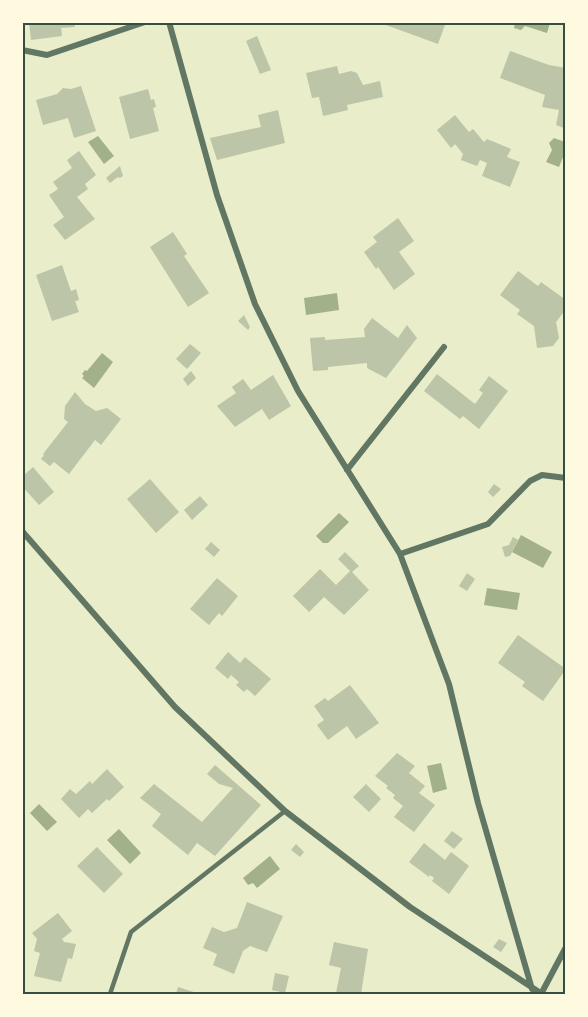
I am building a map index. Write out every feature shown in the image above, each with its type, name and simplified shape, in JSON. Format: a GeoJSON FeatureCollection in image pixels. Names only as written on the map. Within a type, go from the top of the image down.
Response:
{"type":"FeatureCollection","features":[{"type":"Feature","properties":{"kind":"street"},"geometry":{"type":"LineString","coordinates":[[22,50],[47,55],[145,22]]}},
{"type":"Feature","properties":{"kind":"street"},"geometry":{"type":"LineString","coordinates":[[169,22],[217,195],[255,304],[298,391],[400,554],[449,684],[478,802],[532,989]]}},
{"type":"Feature","properties":{"kind":"street"},"geometry":{"type":"LineString","coordinates":[[347,470],[444,347]]}},
{"type":"Feature","properties":{"kind":"street"},"geometry":{"type":"LineString","coordinates":[[400,554],[488,524],[530,481],[536,478],[542,476],[566,478]]}},
{"type":"Feature","properties":{"kind":"street"},"geometry":{"type":"LineString","coordinates":[[22,531],[175,707],[285,811],[410,907],[542,994],[566,948]]}},
{"type":"Feature","properties":{"kind":"lane"},"geometry":{"type":"LineString","coordinates":[[110,994],[131,932],[285,811]]}},
{"type":"Feature","properties":{"kind":"shaded area"},"geometry":{"type":"Polygon","coordinates":[[[515,22],[550,23],[547,33],[525,26],[521,30],[514,28],[515,22]]]}},
{"type":"Feature","properties":{"kind":"shaded area"},"geometry":{"type":"Polygon","coordinates":[[[98,136],[114,156],[104,164],[88,142],[98,136]]]}},
{"type":"Feature","properties":{"kind":"shaded area"},"geometry":{"type":"Polygon","coordinates":[[[554,138],[565,142],[565,152],[559,167],[546,162],[552,150],[549,143],[554,138]]]}},
{"type":"Feature","properties":{"kind":"shaded area"},"geometry":{"type":"Polygon","coordinates":[[[337,293],[339,310],[306,315],[304,298],[337,293]]]}},
{"type":"Feature","properties":{"kind":"shaded area"},"geometry":{"type":"Polygon","coordinates":[[[102,353],[113,362],[94,388],[82,378],[84,376],[82,374],[102,353]]]}},
{"type":"Feature","properties":{"kind":"shaded area"},"geometry":{"type":"Polygon","coordinates":[[[339,513],[349,522],[328,543],[323,543],[316,536],[339,513]]]}},
{"type":"Feature","properties":{"kind":"shaded area"},"geometry":{"type":"Polygon","coordinates":[[[521,535],[552,552],[543,568],[512,552],[521,535]]]}},
{"type":"Feature","properties":{"kind":"shaded area"},"geometry":{"type":"Polygon","coordinates":[[[487,588],[520,593],[517,610],[484,605],[487,588]]]}},
{"type":"Feature","properties":{"kind":"shaded area"},"geometry":{"type":"Polygon","coordinates":[[[441,763],[447,789],[433,793],[427,766],[441,763]]]}},
{"type":"Feature","properties":{"kind":"shaded area"},"geometry":{"type":"Polygon","coordinates":[[[39,804],[57,822],[47,831],[30,813],[39,804]]]}},
{"type":"Feature","properties":{"kind":"shaded area"},"geometry":{"type":"Polygon","coordinates":[[[119,829],[141,853],[130,864],[107,840],[119,829]]]}},
{"type":"Feature","properties":{"kind":"shaded area"},"geometry":{"type":"Polygon","coordinates":[[[270,856],[280,869],[257,888],[253,883],[248,885],[243,878],[270,856]]]}},
{"type":"Feature","properties":{"kind":"building"},"geometry":{"type":"Polygon","coordinates":[[[29,22],[74,22],[75,27],[61,28],[62,36],[31,40],[29,22]]]}},
{"type":"Feature","properties":{"kind":"building"},"geometry":{"type":"Polygon","coordinates":[[[387,22],[446,22],[438,44],[386,25],[387,22]]]}},
{"type":"Feature","properties":{"kind":"building"},"geometry":{"type":"Polygon","coordinates":[[[257,36],[271,70],[260,74],[246,41],[257,36]]]}},
{"type":"Feature","properties":{"kind":"building"},"geometry":{"type":"Polygon","coordinates":[[[510,51],[549,65],[566,68],[566,129],[556,125],[559,110],[542,107],[545,95],[500,78],[510,51]]]}},
{"type":"Feature","properties":{"kind":"building"},"geometry":{"type":"Polygon","coordinates":[[[337,66],[339,74],[351,71],[357,73],[363,85],[380,81],[383,97],[347,105],[348,110],[323,116],[319,97],[312,98],[306,73],[337,66]]]}},
{"type":"Feature","properties":{"kind":"building"},"geometry":{"type":"Polygon","coordinates":[[[81,86],[96,131],[74,138],[68,118],[43,125],[36,100],[57,94],[63,88],[71,89],[81,86]]]}},
{"type":"Feature","properties":{"kind":"building"},"geometry":{"type":"Polygon","coordinates":[[[148,89],[151,100],[154,99],[156,107],[153,108],[159,131],[130,139],[119,97],[148,89]]]}},
{"type":"Feature","properties":{"kind":"building"},"geometry":{"type":"Polygon","coordinates":[[[278,110],[285,143],[217,160],[210,138],[261,127],[258,115],[278,110]]]}},
{"type":"Feature","properties":{"kind":"building"},"geometry":{"type":"Polygon","coordinates":[[[455,115],[469,132],[473,129],[484,142],[487,139],[511,149],[507,157],[520,162],[510,187],[482,176],[487,163],[480,160],[477,166],[461,160],[463,154],[455,144],[451,148],[437,130],[455,115]]]}},
{"type":"Feature","properties":{"kind":"building"},"geometry":{"type":"Polygon","coordinates":[[[79,151],[96,175],[85,184],[88,189],[77,197],[95,219],[65,240],[53,225],[64,217],[49,195],[58,189],[53,182],[72,168],[67,160],[79,151]]]}},
{"type":"Feature","properties":{"kind":"building"},"geometry":{"type":"Polygon","coordinates":[[[120,166],[123,176],[110,183],[106,178],[120,166]]]}},
{"type":"Feature","properties":{"kind":"building"},"geometry":{"type":"Polygon","coordinates":[[[398,218],[414,241],[399,252],[415,274],[394,290],[364,252],[377,242],[373,237],[398,218]]]}},
{"type":"Feature","properties":{"kind":"building"},"geometry":{"type":"Polygon","coordinates":[[[173,232],[187,254],[184,256],[209,293],[188,307],[150,247],[173,232]]]}},
{"type":"Feature","properties":{"kind":"building"},"geometry":{"type":"Polygon","coordinates":[[[62,265],[71,291],[76,289],[79,300],[75,301],[79,312],[52,321],[36,275],[62,265]]]}},
{"type":"Feature","properties":{"kind":"building"},"geometry":{"type":"Polygon","coordinates":[[[518,271],[538,286],[541,282],[566,300],[566,309],[556,322],[559,338],[553,346],[537,348],[534,326],[517,314],[520,310],[500,295],[518,271]]]}},
{"type":"Feature","properties":{"kind":"building"},"geometry":{"type":"Polygon","coordinates":[[[244,315],[250,327],[248,330],[238,321],[244,315]]]}},
{"type":"Feature","properties":{"kind":"building"},"geometry":{"type":"Polygon","coordinates":[[[372,318],[398,338],[407,325],[417,338],[386,378],[367,368],[367,363],[313,371],[310,338],[325,337],[325,340],[365,337],[364,329],[372,318]]]}},
{"type":"Feature","properties":{"kind":"building"},"geometry":{"type":"Polygon","coordinates":[[[190,344],[201,353],[187,369],[176,359],[190,344]]]}},
{"type":"Feature","properties":{"kind":"building"},"geometry":{"type":"Polygon","coordinates":[[[191,371],[196,378],[188,386],[183,379],[191,371]]]}},
{"type":"Feature","properties":{"kind":"building"},"geometry":{"type":"Polygon","coordinates":[[[437,374],[475,404],[483,393],[479,390],[489,376],[508,391],[479,429],[463,416],[460,419],[424,391],[437,374]]]}},
{"type":"Feature","properties":{"kind":"building"},"geometry":{"type":"Polygon","coordinates":[[[273,375],[291,406],[269,420],[262,409],[235,427],[217,406],[236,393],[232,387],[243,379],[251,390],[273,375]]]}},
{"type":"Feature","properties":{"kind":"building"},"geometry":{"type":"Polygon","coordinates":[[[75,392],[85,404],[96,411],[107,408],[121,419],[101,445],[95,440],[69,474],[54,462],[50,466],[41,459],[68,422],[64,419],[65,406],[75,392]]]}},
{"type":"Feature","properties":{"kind":"building"},"geometry":{"type":"Polygon","coordinates":[[[33,467],[54,492],[39,505],[22,486],[22,477],[33,467]]]}},
{"type":"Feature","properties":{"kind":"building"},"geometry":{"type":"Polygon","coordinates":[[[150,479],[179,512],[156,533],[127,499],[150,479]]]}},
{"type":"Feature","properties":{"kind":"building"},"geometry":{"type":"Polygon","coordinates":[[[494,484],[501,489],[493,497],[488,492],[494,484]]]}},
{"type":"Feature","properties":{"kind":"building"},"geometry":{"type":"Polygon","coordinates":[[[200,496],[208,505],[192,520],[184,510],[200,496]]]}},
{"type":"Feature","properties":{"kind":"building"},"geometry":{"type":"Polygon","coordinates":[[[513,537],[518,540],[510,556],[505,557],[502,547],[509,545],[513,537]]]}},
{"type":"Feature","properties":{"kind":"building"},"geometry":{"type":"Polygon","coordinates":[[[211,542],[220,550],[214,557],[205,549],[211,542]]]}},
{"type":"Feature","properties":{"kind":"building"},"geometry":{"type":"Polygon","coordinates":[[[345,552],[359,566],[352,572],[369,590],[344,615],[324,597],[309,612],[293,596],[320,569],[336,585],[350,571],[338,559],[345,552]]]}},
{"type":"Feature","properties":{"kind":"building"},"geometry":{"type":"Polygon","coordinates":[[[467,573],[475,579],[467,591],[459,586],[467,573]]]}},
{"type":"Feature","properties":{"kind":"building"},"geometry":{"type":"Polygon","coordinates":[[[217,578],[238,596],[222,616],[219,613],[209,625],[190,609],[217,578]]]}},
{"type":"Feature","properties":{"kind":"building"},"geometry":{"type":"Polygon","coordinates":[[[518,635],[566,669],[543,701],[522,686],[525,682],[498,663],[518,635]]]}},
{"type":"Feature","properties":{"kind":"building"},"geometry":{"type":"Polygon","coordinates":[[[228,652],[240,663],[245,657],[271,679],[255,696],[247,689],[244,692],[236,685],[239,682],[231,675],[228,679],[215,668],[228,652]]]}},
{"type":"Feature","properties":{"kind":"building"},"geometry":{"type":"Polygon","coordinates":[[[350,685],[379,723],[356,739],[347,726],[328,740],[317,725],[324,720],[314,706],[325,698],[328,701],[350,685]]]}},
{"type":"Feature","properties":{"kind":"building"},"geometry":{"type":"Polygon","coordinates":[[[397,753],[415,766],[409,773],[425,786],[419,793],[435,805],[414,832],[394,817],[403,806],[393,798],[395,795],[386,788],[388,786],[375,776],[397,753]]]}},
{"type":"Feature","properties":{"kind":"building"},"geometry":{"type":"Polygon","coordinates":[[[215,765],[261,805],[215,856],[197,843],[188,855],[152,826],[161,814],[140,798],[154,784],[202,822],[233,788],[219,784],[207,774],[215,765]]]}},
{"type":"Feature","properties":{"kind":"building"},"geometry":{"type":"Polygon","coordinates":[[[107,769],[124,787],[92,813],[88,809],[79,818],[61,799],[70,789],[76,794],[90,781],[92,784],[107,769]]]}},
{"type":"Feature","properties":{"kind":"building"},"geometry":{"type":"Polygon","coordinates":[[[366,784],[381,799],[369,812],[353,797],[366,784]]]}},
{"type":"Feature","properties":{"kind":"building"},"geometry":{"type":"Polygon","coordinates":[[[452,831],[463,839],[454,849],[444,841],[452,831]]]}},
{"type":"Feature","properties":{"kind":"building"},"geometry":{"type":"Polygon","coordinates":[[[424,843],[445,860],[451,852],[469,866],[449,894],[432,881],[434,878],[430,875],[429,877],[409,862],[424,843]]]}},
{"type":"Feature","properties":{"kind":"building"},"geometry":{"type":"Polygon","coordinates":[[[296,844],[304,852],[300,857],[291,850],[296,844]]]}},
{"type":"Feature","properties":{"kind":"building"},"geometry":{"type":"Polygon","coordinates":[[[97,847],[123,874],[104,893],[77,866],[97,847]]]}},
{"type":"Feature","properties":{"kind":"building"},"geometry":{"type":"Polygon","coordinates":[[[247,902],[283,916],[267,952],[250,946],[243,951],[234,974],[213,965],[217,954],[203,948],[212,927],[224,932],[237,928],[247,902]]]}},
{"type":"Feature","properties":{"kind":"building"},"geometry":{"type":"Polygon","coordinates":[[[58,913],[72,931],[62,939],[64,942],[76,944],[72,959],[68,958],[61,982],[34,976],[40,953],[34,951],[37,939],[32,933],[58,913]]]}},
{"type":"Feature","properties":{"kind":"building"},"geometry":{"type":"Polygon","coordinates":[[[499,939],[507,943],[501,952],[493,947],[499,939]]]}},
{"type":"Feature","properties":{"kind":"building"},"geometry":{"type":"Polygon","coordinates":[[[334,942],[368,949],[361,994],[336,993],[341,968],[329,965],[334,942]]]}},
{"type":"Feature","properties":{"kind":"building"},"geometry":{"type":"Polygon","coordinates":[[[275,973],[289,976],[285,993],[272,990],[275,973]]]}},
{"type":"Feature","properties":{"kind":"building"},"geometry":{"type":"Polygon","coordinates":[[[178,987],[200,994],[176,994],[178,987]]]}}]}
